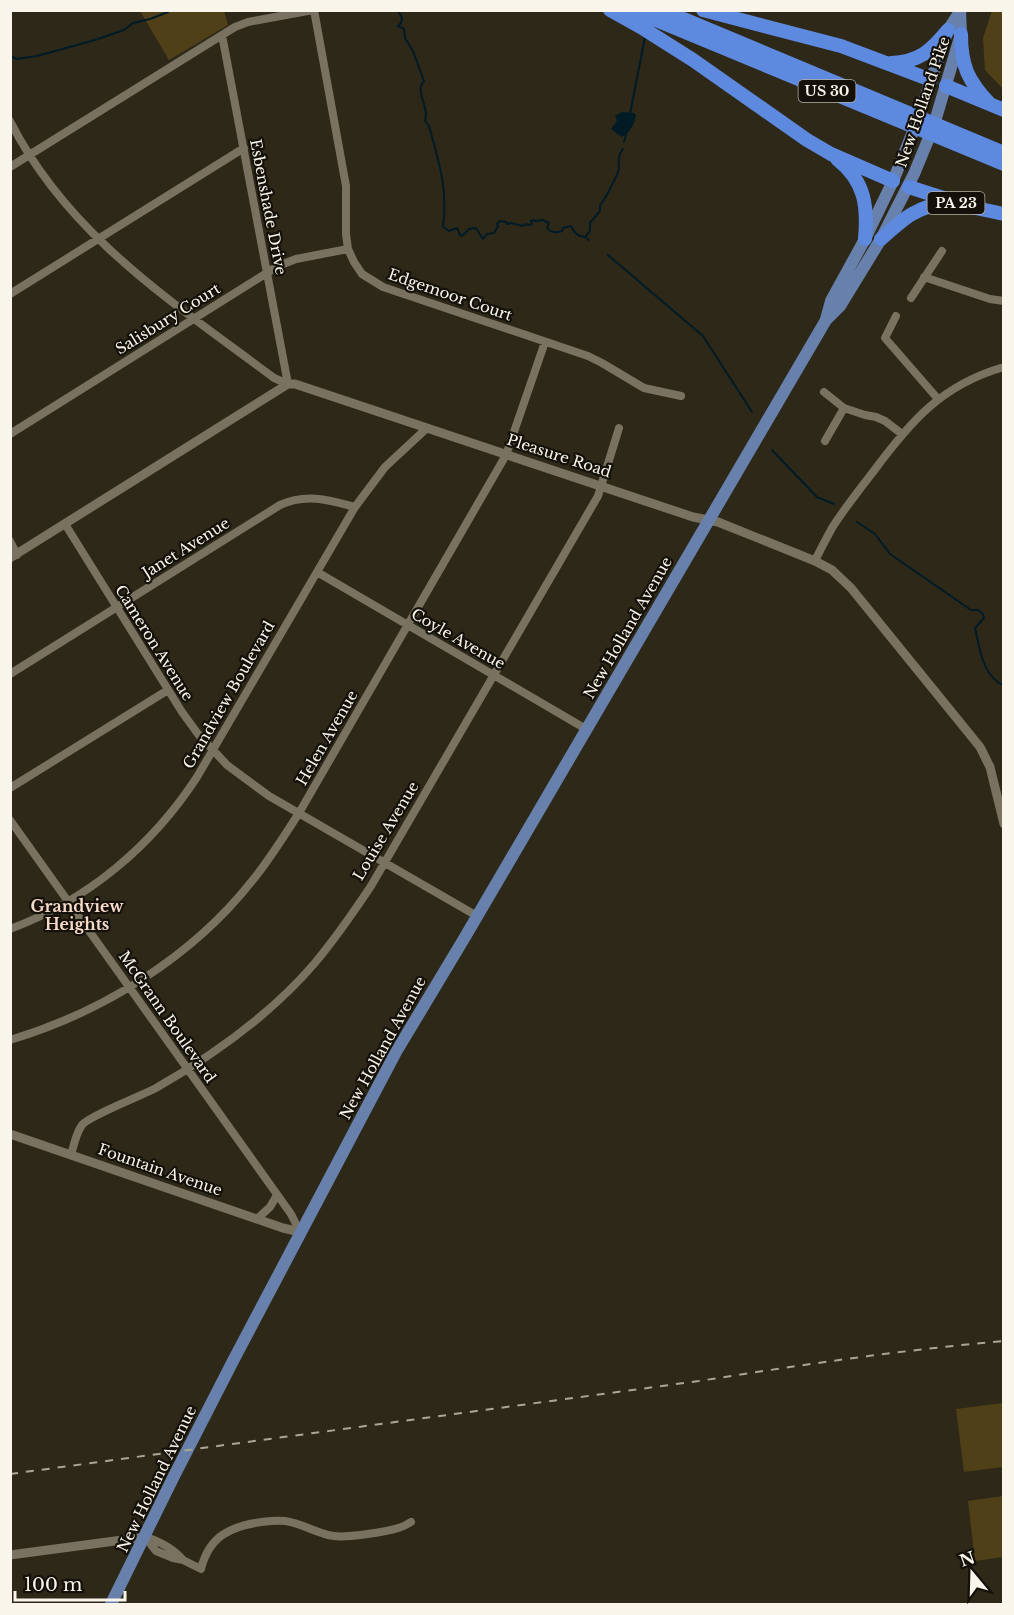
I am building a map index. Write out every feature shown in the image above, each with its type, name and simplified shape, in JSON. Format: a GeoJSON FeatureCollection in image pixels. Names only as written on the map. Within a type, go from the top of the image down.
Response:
{"type":"FeatureCollection","features":[{"type":"Feature","properties":{"kind":"highway"},"geometry":{"type":"LineString","coordinates":[[610,10],[650,21],[712,72],[796,133],[831,154],[893,181]]}},
{"type":"Feature","properties":{"kind":"highway","name":"US 30"},"geometry":{"type":"LineString","coordinates":[[632,10],[650,21],[1004,164]]}},
{"type":"Feature","properties":{"kind":"highway"},"geometry":{"type":"LineString","coordinates":[[703,10],[841,46],[931,80]]}},
{"type":"Feature","properties":{"kind":"highway","name":"US 30"},"geometry":{"type":"LineString","coordinates":[[650,21],[1004,153]]}},
{"type":"Feature","properties":{"kind":"highway"},"geometry":{"type":"LineString","coordinates":[[886,63],[908,61],[924,54],[954,32],[967,74],[976,89],[990,104]]}},
{"type":"Feature","properties":{"kind":"highway"},"geometry":{"type":"LineString","coordinates":[[946,86],[1004,110]]}},
{"type":"Feature","properties":{"kind":"highway"},"geometry":{"type":"LineString","coordinates":[[831,154],[852,173],[863,193],[866,214],[865,239]]}},
{"type":"Feature","properties":{"kind":"highway","name":"PA 23"},"geometry":{"type":"LineString","coordinates":[[909,187],[956,203],[1004,214]]}},
{"type":"Feature","properties":{"kind":"highway"},"geometry":{"type":"LineString","coordinates":[[881,239],[916,211],[935,204],[956,203]]}},
{"type":"Feature","properties":{"kind":"main road","name":"New Holland Pike"},"geometry":{"type":"LineString","coordinates":[[708,520],[826,320],[840,306],[881,239],[909,187],[946,86],[954,32],[960,11]]}},
{"type":"Feature","properties":{"kind":"main road","name":"New Holland Pike"},"geometry":{"type":"LineString","coordinates":[[826,320],[831,301],[893,181],[908,147],[931,80],[954,32]]}},
{"type":"Feature","properties":{"kind":"main road"},"geometry":{"type":"LineString","coordinates":[[931,80],[946,86]]}},
{"type":"Feature","properties":{"kind":"main road","name":"PA 23"},"geometry":{"type":"LineString","coordinates":[[893,181],[909,187]]}},
{"type":"Feature","properties":{"kind":"main road","name":"New Holland Avenue"},"geometry":{"type":"LineString","coordinates":[[111,1605],[187,1451],[391,1060],[708,520]]}},
{"type":"Feature","properties":{"kind":"street","name":"Edgemoor Court"},"geometry":{"type":"LineString","coordinates":[[10,167],[235,27],[248,22],[313,10],[346,186],[348,249],[362,274],[383,287],[595,359],[644,388],[681,396]]}},
{"type":"Feature","properties":{"kind":"street","name":"Esbenshade Drive"},"geometry":{"type":"LineString","coordinates":[[222,35],[288,384]]}},
{"type":"Feature","properties":{"kind":"street"},"geometry":{"type":"LineString","coordinates":[[10,121],[29,156],[58,196],[119,260],[274,378],[288,384]]}},
{"type":"Feature","properties":{"kind":"street"},"geometry":{"type":"LineString","coordinates":[[10,294],[244,148]]}},
{"type":"Feature","properties":{"kind":"street","name":"Salisbury Court"},"geometry":{"type":"LineString","coordinates":[[10,434],[267,273],[290,261],[348,249]]}},
{"type":"Feature","properties":{"kind":"street"},"geometry":{"type":"LineString","coordinates":[[911,298],[942,251]]}},
{"type":"Feature","properties":{"kind":"street"},"geometry":{"type":"LineString","coordinates":[[924,277],[990,299],[1004,301]]}},
{"type":"Feature","properties":{"kind":"street"},"geometry":{"type":"LineString","coordinates":[[896,316],[885,338],[938,399]]}},
{"type":"Feature","properties":{"kind":"street","name":"Helen Avenue"},"geometry":{"type":"LineString","coordinates":[[10,1040],[64,1021],[98,1005],[168,962],[230,907],[266,863],[299,813],[506,455],[545,342]]}},
{"type":"Feature","properties":{"kind":"street"},"geometry":{"type":"LineString","coordinates":[[815,561],[842,514],[918,416],[938,399],[970,379],[1004,367]]}},
{"type":"Feature","properties":{"kind":"street"},"geometry":{"type":"LineString","coordinates":[[10,541],[14,556],[288,384]]}},
{"type":"Feature","properties":{"kind":"street","name":"Pleasure Road"},"geometry":{"type":"LineString","coordinates":[[288,384],[295,384],[693,517],[718,522],[832,570],[851,588],[980,747],[990,767],[1004,824]]}},
{"type":"Feature","properties":{"kind":"street"},"geometry":{"type":"LineString","coordinates":[[824,392],[844,408],[885,421],[902,434]]}},
{"type":"Feature","properties":{"kind":"street"},"geometry":{"type":"LineString","coordinates":[[825,441],[844,408]]}},
{"type":"Feature","properties":{"kind":"street","name":"Grandview Boulevard"},"geometry":{"type":"LineString","coordinates":[[10,929],[47,914],[100,881],[148,839],[186,794],[355,507],[385,467],[427,428]]}},
{"type":"Feature","properties":{"kind":"street","name":"Louise Avenue"},"geometry":{"type":"LineString","coordinates":[[71,1155],[83,1123],[146,1093],[218,1049],[256,1019],[313,965],[349,918],[592,506],[602,486],[619,428]]}},
{"type":"Feature","properties":{"kind":"street","name":"Janet Avenue"},"geometry":{"type":"LineString","coordinates":[[10,674],[280,505],[296,499],[313,498],[355,507]]}},
{"type":"Feature","properties":{"kind":"street","name":"Cameron Avenue"},"geometry":{"type":"LineString","coordinates":[[64,524],[182,712],[227,765],[269,796],[477,916]]}},
{"type":"Feature","properties":{"kind":"street","name":"Coyle Avenue"},"geometry":{"type":"LineString","coordinates":[[317,572],[586,729]]}},
{"type":"Feature","properties":{"kind":"street"},"geometry":{"type":"LineString","coordinates":[[10,788],[168,690]]}},
{"type":"Feature","properties":{"kind":"street","name":"McGrann Boulevard"},"geometry":{"type":"LineString","coordinates":[[10,820],[188,1069],[300,1232]]}},
{"type":"Feature","properties":{"kind":"street","name":"Fountain Avenue"},"geometry":{"type":"LineString","coordinates":[[10,1134],[300,1232]]}},
{"type":"Feature","properties":{"kind":"street"},"geometry":{"type":"LineString","coordinates":[[257,1219],[270,1207],[277,1196]]}},
{"type":"Feature","properties":{"kind":"street"},"geometry":{"type":"LineString","coordinates":[[10,1555],[145,1537],[156,1551],[201,1569],[206,1554],[217,1540],[234,1528],[247,1524],[274,1520],[286,1521],[338,1536],[397,1528],[411,1522]]}},
{"type":"Feature","properties":{"kind":"shaded area"},"geometry":{"type":"Polygon","coordinates":[[[140,11],[224,11],[228,25],[169,60],[140,11]]]}},
{"type":"Feature","properties":{"kind":"shaded area"},"geometry":{"type":"Polygon","coordinates":[[[992,11],[1003,11],[1003,89],[985,70],[983,38],[992,11]]]}},
{"type":"Feature","properties":{"kind":"shaded area"},"geometry":{"type":"Polygon","coordinates":[[[1003,1403],[1003,1467],[964,1472],[956,1409],[1003,1403]]]}},
{"type":"Feature","properties":{"kind":"shaded area"},"geometry":{"type":"Polygon","coordinates":[[[1003,1496],[1003,1557],[975,1561],[968,1501],[1003,1496]]]}},
{"type":"Feature","properties":{"kind":"water"},"geometry":{"type":"Polygon","coordinates":[[[622,112],[636,115],[632,128],[622,137],[611,129],[617,121],[615,116],[622,112]]]}},
{"type":"Feature","properties":{"kind":"waterway"},"geometry":{"type":"LineString","coordinates":[[10,56],[17,59],[37,56],[95,40],[169,10]]}},
{"type":"Feature","properties":{"kind":"waterway"},"geometry":{"type":"LineString","coordinates":[[398,10],[402,18],[398,26],[404,29],[405,38],[413,51],[424,81],[421,85],[421,95],[426,110],[425,121],[433,139],[443,188],[443,227],[449,231],[457,228],[462,236],[469,229],[476,228],[483,239],[487,234],[494,233],[500,221],[523,226],[532,224],[533,220],[543,220],[549,223],[547,228],[552,232],[562,231],[563,228],[571,226],[576,234],[589,240]]}},
{"type":"Feature","properties":{"kind":"waterway"},"geometry":{"type":"LineString","coordinates":[[630,114],[645,37]]}},
{"type":"Feature","properties":{"kind":"waterway"},"geometry":{"type":"LineString","coordinates":[[624,142],[627,131]]}},
{"type":"Feature","properties":{"kind":"waterway"},"geometry":{"type":"LineString","coordinates":[[585,237],[590,231],[590,223],[600,211],[600,205],[616,177],[619,169],[619,156],[623,149]]}},
{"type":"Feature","properties":{"kind":"waterway"},"geometry":{"type":"LineString","coordinates":[[608,255],[703,336],[752,412]]}},
{"type":"Feature","properties":{"kind":"waterway"},"geometry":{"type":"LineString","coordinates":[[772,450],[817,497],[834,504]]}},
{"type":"Feature","properties":{"kind":"waterway"},"geometry":{"type":"LineString","coordinates":[[857,522],[875,534],[890,554],[971,610],[978,610],[983,614],[984,618],[975,628],[983,661],[991,675],[1004,686]]}},
{"type":"Feature","properties":{"kind":"railway"},"geometry":{"type":"LineString","coordinates":[[10,1474],[699,1381],[851,1358],[1004,1341]]}},
{"type":"Feature","properties":{"kind":"district","name":"Grandview Heights"},"geometry":{"type":"Point","coordinates":[77,915]}}]}
